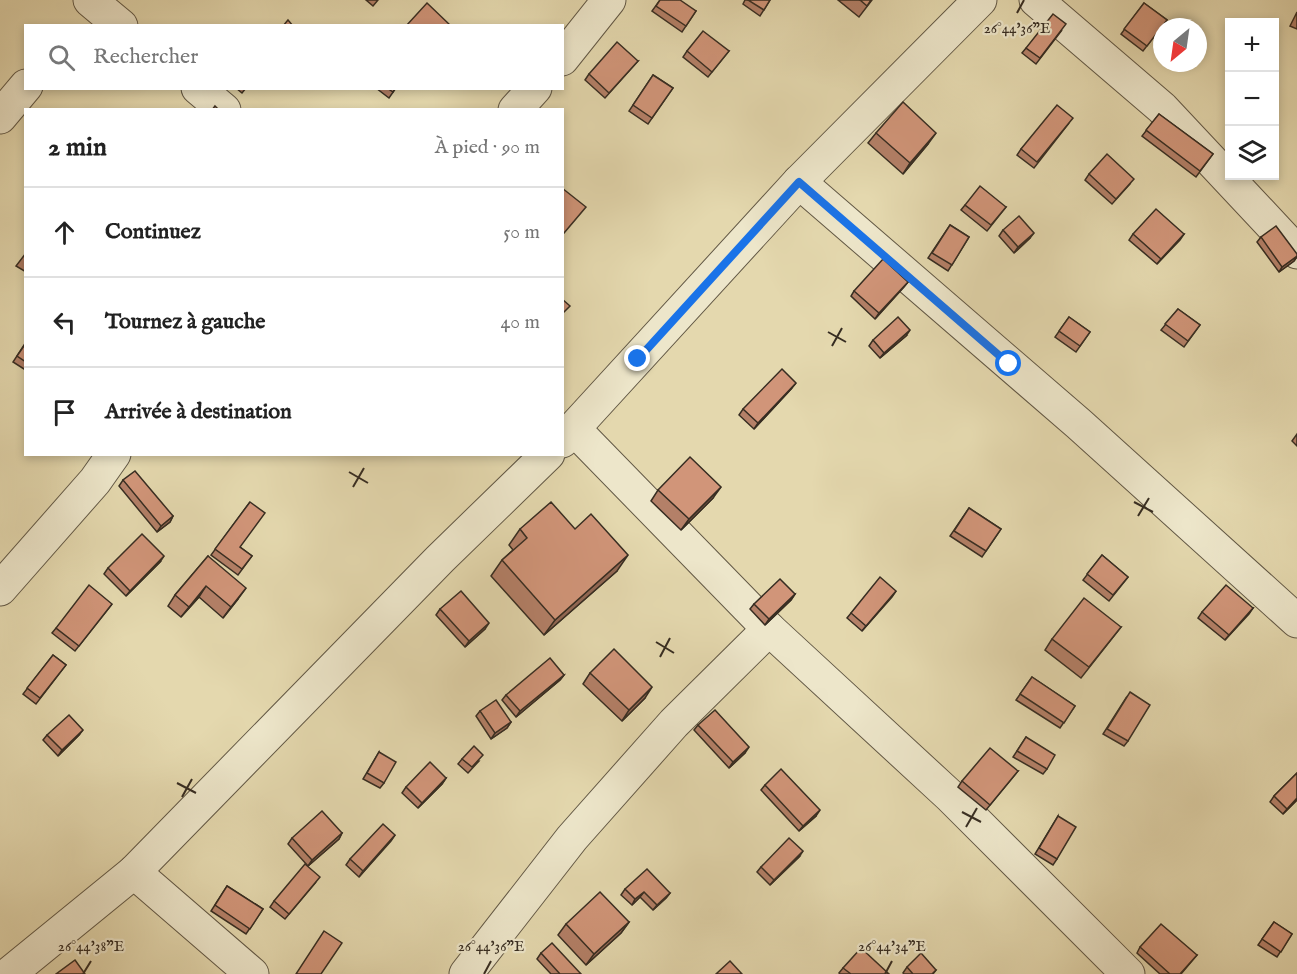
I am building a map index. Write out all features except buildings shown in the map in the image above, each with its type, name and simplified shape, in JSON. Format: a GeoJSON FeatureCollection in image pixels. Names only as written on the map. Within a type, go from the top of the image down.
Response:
{"type":"FeatureCollection","features":[{"type":"Feature","properties":{"kind":"street"},"geometry":{"type":"LineString","coordinates":[[564,56],[609,0]]}},
{"type":"Feature","properties":{"kind":"street"},"geometry":{"type":"LineString","coordinates":[[980,0],[799,182],[568,435],[769,629],[950,796],[1111,969]]}},
{"type":"Feature","properties":{"kind":"street"},"geometry":{"type":"LineString","coordinates":[[1036,0],[1162,108],[1297,252]]}},
{"type":"Feature","properties":{"kind":"street"},"geometry":{"type":"LineString","coordinates":[[86,10],[117,24]]}},
{"type":"Feature","properties":{"kind":"street"},"geometry":{"type":"LineString","coordinates":[[0,117],[24,88]]}},
{"type":"Feature","properties":{"kind":"street"},"geometry":{"type":"LineString","coordinates":[[200,90],[222,108]]}},
{"type":"Feature","properties":{"kind":"street"},"geometry":{"type":"LineString","coordinates":[[517,108],[533,90]]}},
{"type":"Feature","properties":{"kind":"street"},"geometry":{"type":"LineString","coordinates":[[799,182],[1079,424],[1297,621]]}},
{"type":"Feature","properties":{"kind":"street"},"geometry":{"type":"LineString","coordinates":[[0,589],[95,481],[113,456]]}},
{"type":"Feature","properties":{"kind":"street"},"geometry":{"type":"LineString","coordinates":[[9,974],[134,872],[440,559],[546,456]]}},
{"type":"Feature","properties":{"kind":"street"},"geometry":{"type":"LineString","coordinates":[[466,974],[572,838],[674,723],[769,629]]}},
{"type":"Feature","properties":{"kind":"street"},"geometry":{"type":"LineString","coordinates":[[134,872],[252,974]]}},
{"type":"Feature","properties":{"kind":"route"},"geometry":{"type":"LineString","coordinates":[[638,359],[799,182],[1009,364]]}}]}
